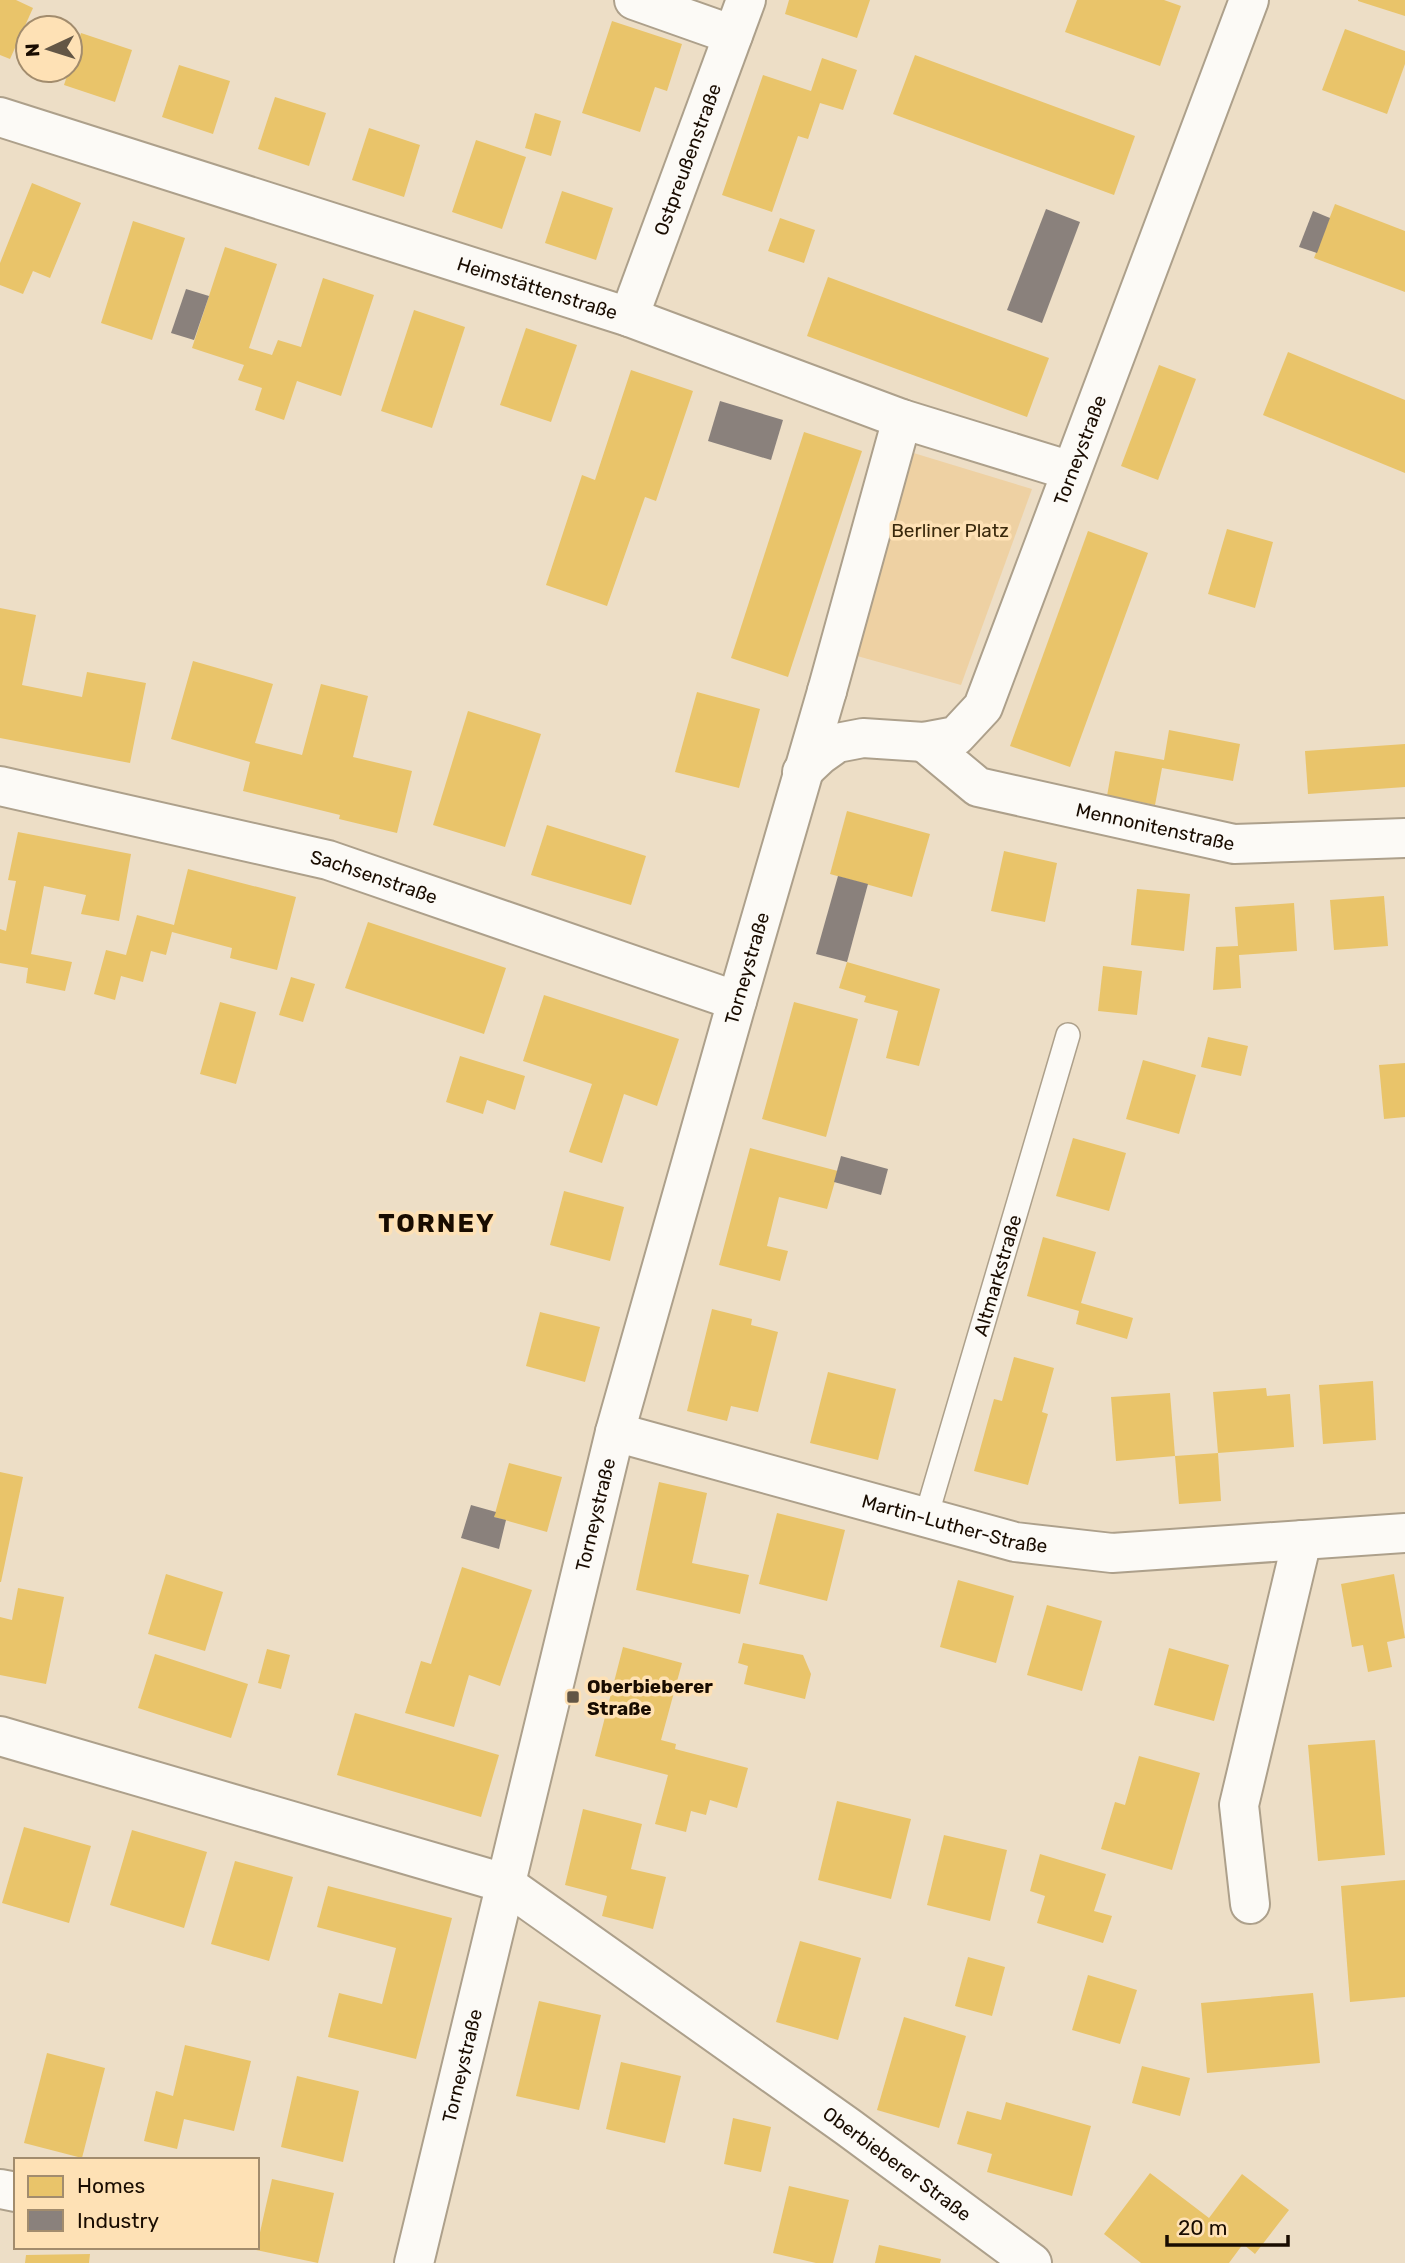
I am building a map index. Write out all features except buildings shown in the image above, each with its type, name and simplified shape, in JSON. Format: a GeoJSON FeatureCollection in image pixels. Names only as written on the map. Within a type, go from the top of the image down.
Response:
{"type":"FeatureCollection","features":[{"type":"Feature","properties":{"kind":"street"},"geometry":{"type":"LineString","coordinates":[[634,0],[739,17]]}},
{"type":"Feature","properties":{"kind":"street","name":"Torneystraße"},"geometry":{"type":"LineString","coordinates":[[802,772],[837,743],[863,738],[925,742],[956,736],[983,707],[1249,0]]}},
{"type":"Feature","properties":{"kind":"street","name":"Ostpreußenstraße"},"geometry":{"type":"LineString","coordinates":[[629,317],[739,17]]}},
{"type":"Feature","properties":{"kind":"street","name":"Heimstättenstraße"},"geometry":{"type":"LineString","coordinates":[[0,117],[629,317],[902,419],[1071,471]]}},
{"type":"Feature","properties":{"kind":"street","name":"Torneystraße"},"geometry":{"type":"LineString","coordinates":[[414,2263],[615,1432],[902,419]]}},
{"type":"Feature","properties":{"kind":"street","name":"Mennonitenstraße"},"geometry":{"type":"LineString","coordinates":[[925,742],[978,787],[1234,844],[1405,838]]}},
{"type":"Feature","properties":{"kind":"street","name":"Sachsenstraße"},"geometry":{"type":"LineString","coordinates":[[0,786],[328,860],[737,1001]]}},
{"type":"Feature","properties":{"kind":"street","name":"Martin-Luther-Straße"},"geometry":{"type":"LineString","coordinates":[[615,1432],[1014,1542],[1112,1553],[1405,1533]]}},
{"type":"Feature","properties":{"kind":"street"},"geometry":{"type":"LineString","coordinates":[[1250,1904],[1240,1805],[1302,1540]]}},
{"type":"Feature","properties":{"kind":"street","name":"Oberbieberer Straße"},"geometry":{"type":"LineString","coordinates":[[0,1736],[504,1883],[848,2127],[1032,2263]]}},
{"type":"Feature","properties":{"kind":"lane","name":"Altmarkstraße"},"geometry":{"type":"LineString","coordinates":[[926,1517],[1068,1035]]}},
{"type":"Feature","properties":{"kind":"green space","name":"Berliner Platz"},"geometry":{"type":"Polygon","coordinates":[[[907,451],[1032,489],[961,685],[850,654],[907,451]]]}},
{"type":"Feature","properties":{"kind":"place","name":"Oberbieberer Straße"},"geometry":{"type":"Point","coordinates":[573,1697]}},
{"type":"Feature","properties":{"kind":"district","name":"TORNEY"},"geometry":{"type":"Point","coordinates":[437,1223]}}]}
